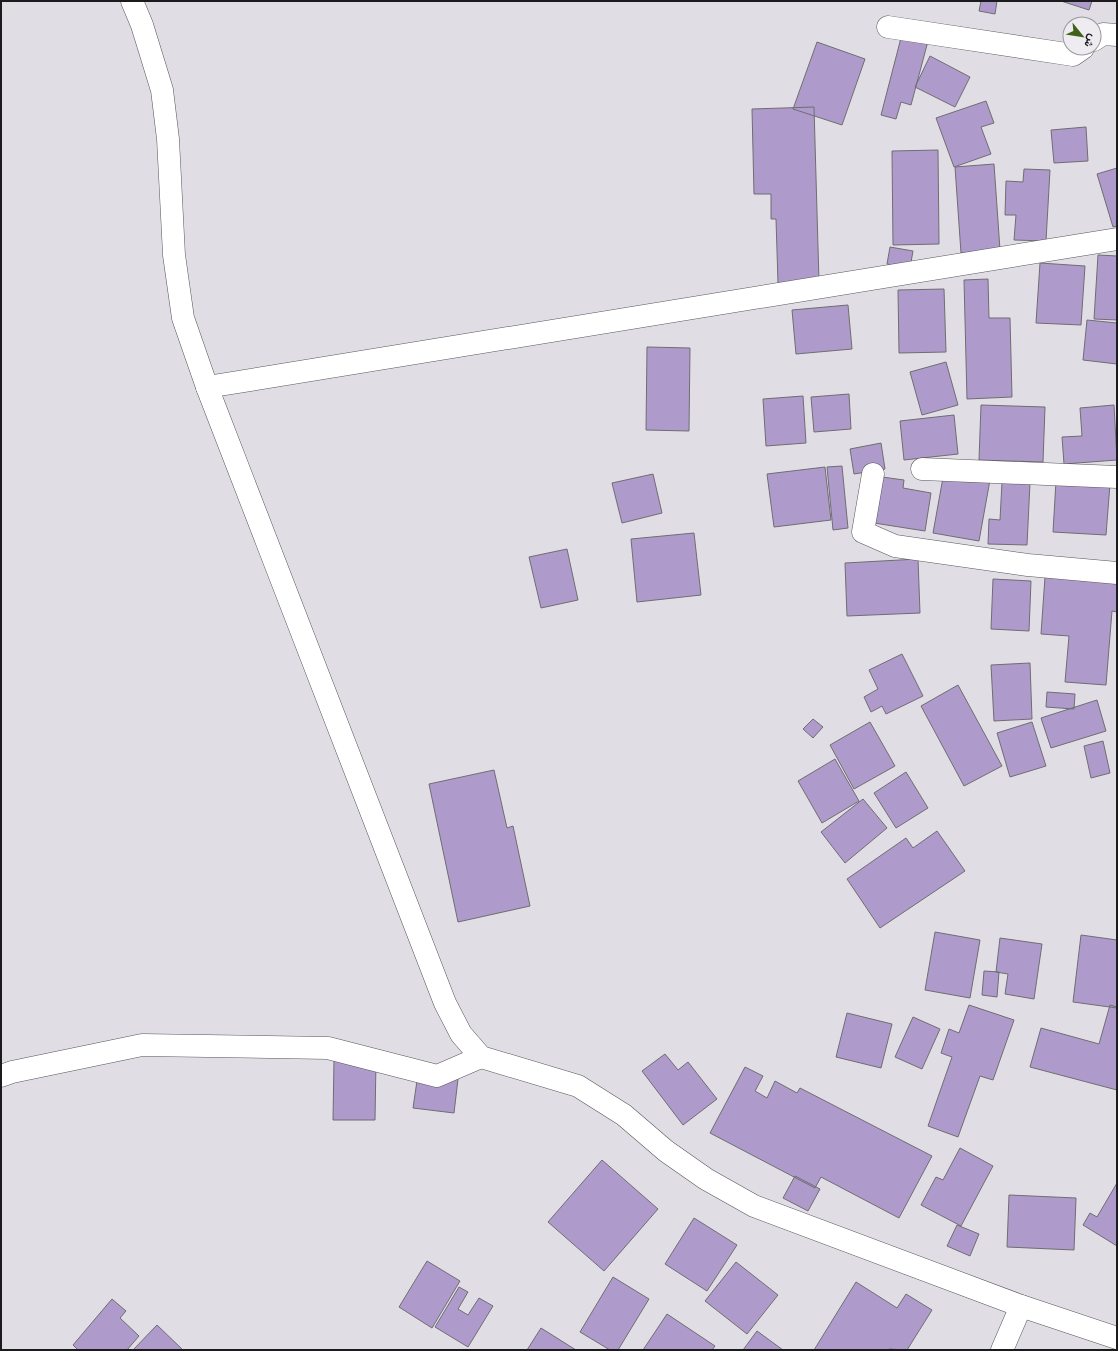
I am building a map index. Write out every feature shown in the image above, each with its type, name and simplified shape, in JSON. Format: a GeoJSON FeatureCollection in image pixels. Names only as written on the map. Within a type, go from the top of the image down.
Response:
{"type":"FeatureCollection","features":[{"type":"Feature","properties":{"kind":"street"},"geometry":{"type":"LineString","coordinates":[[132,1],[142,25],[162,90],[168,139],[174,255],[183,318],[207,387],[445,1003],[461,1034],[481,1057],[578,1086],[624,1115],[666,1151],[706,1179],[754,1206],[1021,1306],[1117,1338]]}},
{"type":"Feature","properties":{"kind":"street"},"geometry":{"type":"LineString","coordinates":[[888,27],[1062,53]]}},
{"type":"Feature","properties":{"kind":"street"},"geometry":{"type":"LineString","coordinates":[[1102,35],[1117,35]]}},
{"type":"Feature","properties":{"kind":"street"},"geometry":{"type":"LineString","coordinates":[[207,387],[1117,239]]}},
{"type":"Feature","properties":{"kind":"street"},"geometry":{"type":"LineString","coordinates":[[922,469],[1117,477]]}},
{"type":"Feature","properties":{"kind":"street"},"geometry":{"type":"LineString","coordinates":[[873,474],[863,532],[895,546],[1028,565],[1117,572]]}},
{"type":"Feature","properties":{"kind":"street"},"geometry":{"type":"LineString","coordinates":[[1,1076],[12,1072],[142,1045],[328,1048],[437,1076],[481,1057]]}},
{"type":"Feature","properties":{"kind":"street"},"geometry":{"type":"LineString","coordinates":[[1002,1350],[1021,1306]]}},
{"type":"Feature","properties":{"kind":"building"},"geometry":{"type":"Polygon","coordinates":[[[981,1],[997,1],[995,14],[979,11],[981,1]]]}},
{"type":"Feature","properties":{"kind":"building"},"geometry":{"type":"Polygon","coordinates":[[[1061,1],[1092,1],[1089,10],[1061,1]]]}},
{"type":"Feature","properties":{"kind":"building"},"geometry":{"type":"Polygon","coordinates":[[[902,34],[928,41],[911,105],[901,102],[896,119],[881,115],[902,34]]]}},
{"type":"Feature","properties":{"kind":"building"},"geometry":{"type":"Polygon","coordinates":[[[817,42],[865,59],[842,125],[793,109],[817,42]]]}},
{"type":"Feature","properties":{"kind":"building"},"geometry":{"type":"Polygon","coordinates":[[[930,56],[970,77],[955,107],[915,87],[930,56]]]}},
{"type":"Feature","properties":{"kind":"building"},"geometry":{"type":"Polygon","coordinates":[[[986,101],[994,123],[981,127],[991,154],[954,167],[936,118],[986,101]]]}},
{"type":"Feature","properties":{"kind":"building"},"geometry":{"type":"Polygon","coordinates":[[[814,107],[819,282],[778,283],[776,219],[771,219],[771,194],[754,194],[752,109],[814,107]]]}},
{"type":"Feature","properties":{"kind":"building"},"geometry":{"type":"Polygon","coordinates":[[[1086,127],[1088,161],[1054,163],[1051,130],[1086,127]]]}},
{"type":"Feature","properties":{"kind":"building"},"geometry":{"type":"Polygon","coordinates":[[[938,150],[939,244],[893,245],[892,151],[938,150]]]}},
{"type":"Feature","properties":{"kind":"building"},"geometry":{"type":"Polygon","coordinates":[[[994,164],[1000,250],[961,253],[955,167],[994,164]]]}},
{"type":"Feature","properties":{"kind":"building"},"geometry":{"type":"Polygon","coordinates":[[[1117,168],[1117,226],[1113,227],[1097,174],[1117,168]]]}},
{"type":"Feature","properties":{"kind":"building"},"geometry":{"type":"Polygon","coordinates":[[[1024,169],[1050,170],[1046,241],[1014,240],[1016,215],[1005,215],[1006,181],[1023,182],[1024,169]]]}},
{"type":"Feature","properties":{"kind":"building"},"geometry":{"type":"Polygon","coordinates":[[[890,247],[913,251],[910,268],[887,264],[890,247]]]}},
{"type":"Feature","properties":{"kind":"building"},"geometry":{"type":"Polygon","coordinates":[[[1098,255],[1117,256],[1117,320],[1094,319],[1098,255]]]}},
{"type":"Feature","properties":{"kind":"building"},"geometry":{"type":"Polygon","coordinates":[[[1040,263],[1085,266],[1081,325],[1036,323],[1040,263]]]}},
{"type":"Feature","properties":{"kind":"building"},"geometry":{"type":"Polygon","coordinates":[[[988,279],[989,318],[1010,318],[1012,397],[967,399],[964,280],[988,279]]]}},
{"type":"Feature","properties":{"kind":"building"},"geometry":{"type":"Polygon","coordinates":[[[944,289],[946,352],[899,353],[898,290],[944,289]]]}},
{"type":"Feature","properties":{"kind":"building"},"geometry":{"type":"Polygon","coordinates":[[[848,305],[852,349],[796,354],[792,310],[848,305]]]}},
{"type":"Feature","properties":{"kind":"building"},"geometry":{"type":"Polygon","coordinates":[[[1087,320],[1117,323],[1117,364],[1083,360],[1087,320]]]}},
{"type":"Feature","properties":{"kind":"building"},"geometry":{"type":"Polygon","coordinates":[[[647,347],[690,348],[689,431],[646,430],[647,347]]]}},
{"type":"Feature","properties":{"kind":"building"},"geometry":{"type":"Polygon","coordinates":[[[946,362],[958,405],[922,415],[910,372],[946,362]]]}},
{"type":"Feature","properties":{"kind":"building"},"geometry":{"type":"Polygon","coordinates":[[[849,394],[851,429],[814,432],[811,397],[849,394]]]}},
{"type":"Feature","properties":{"kind":"building"},"geometry":{"type":"Polygon","coordinates":[[[803,396],[806,443],[766,446],[763,399],[803,396]]]}},
{"type":"Feature","properties":{"kind":"building"},"geometry":{"type":"Polygon","coordinates":[[[981,405],[1045,407],[1043,462],[979,460],[981,405]]]}},
{"type":"Feature","properties":{"kind":"building"},"geometry":{"type":"Polygon","coordinates":[[[1114,405],[1117,460],[1064,464],[1062,437],[1082,436],[1080,408],[1114,405]]]}},
{"type":"Feature","properties":{"kind":"building"},"geometry":{"type":"Polygon","coordinates":[[[954,415],[958,454],[904,460],[900,421],[954,415]]]}},
{"type":"Feature","properties":{"kind":"building"},"geometry":{"type":"Polygon","coordinates":[[[881,443],[885,469],[854,474],[850,449],[881,443]]]}},
{"type":"Feature","properties":{"kind":"building"},"geometry":{"type":"Polygon","coordinates":[[[842,466],[848,528],[833,530],[827,467],[842,466]]]}},
{"type":"Feature","properties":{"kind":"building"},"geometry":{"type":"Polygon","coordinates":[[[825,467],[831,520],[774,527],[767,474],[825,467]]]}},
{"type":"Feature","properties":{"kind":"building"},"geometry":{"type":"Polygon","coordinates":[[[944,472],[990,480],[979,541],[933,533],[944,472]]]}},
{"type":"Feature","properties":{"kind":"building"},"geometry":{"type":"Polygon","coordinates":[[[653,474],[662,513],[622,523],[612,483],[653,474]]]}},
{"type":"Feature","properties":{"kind":"building"},"geometry":{"type":"Polygon","coordinates":[[[882,477],[904,480],[903,488],[931,493],[925,531],[874,523],[882,477]]]}},
{"type":"Feature","properties":{"kind":"building"},"geometry":{"type":"Polygon","coordinates":[[[1056,481],[1110,484],[1106,535],[1053,532],[1056,481]]]}},
{"type":"Feature","properties":{"kind":"building"},"geometry":{"type":"Polygon","coordinates":[[[1002,482],[1030,483],[1027,545],[988,544],[989,519],[1000,520],[1002,482]]]}},
{"type":"Feature","properties":{"kind":"building"},"geometry":{"type":"Polygon","coordinates":[[[694,533],[701,595],[637,602],[631,539],[694,533]]]}},
{"type":"Feature","properties":{"kind":"building"},"geometry":{"type":"Polygon","coordinates":[[[567,549],[578,600],[541,608],[529,557],[567,549]]]}},
{"type":"Feature","properties":{"kind":"building"},"geometry":{"type":"Polygon","coordinates":[[[918,559],[920,613],[847,616],[845,563],[918,559]]]}},
{"type":"Feature","properties":{"kind":"building"},"geometry":{"type":"Polygon","coordinates":[[[1045,577],[1117,583],[1117,612],[1112,611],[1106,685],[1065,682],[1069,636],[1041,634],[1045,577]]]}},
{"type":"Feature","properties":{"kind":"building"},"geometry":{"type":"Polygon","coordinates":[[[993,579],[1031,581],[1029,631],[991,629],[993,579]]]}},
{"type":"Feature","properties":{"kind":"building"},"geometry":{"type":"Polygon","coordinates":[[[902,654],[923,696],[886,714],[882,706],[871,712],[864,697],[878,689],[869,670],[902,654]]]}},
{"type":"Feature","properties":{"kind":"building"},"geometry":{"type":"Polygon","coordinates":[[[1030,663],[1032,719],[994,721],[991,665],[1030,663]]]}},
{"type":"Feature","properties":{"kind":"building"},"geometry":{"type":"Polygon","coordinates":[[[958,685],[1002,766],[964,786],[921,706],[958,685]]]}},
{"type":"Feature","properties":{"kind":"building"},"geometry":{"type":"Polygon","coordinates":[[[1047,692],[1075,694],[1074,709],[1046,707],[1047,692]]]}},
{"type":"Feature","properties":{"kind":"building"},"geometry":{"type":"Polygon","coordinates":[[[1097,700],[1106,731],[1051,748],[1041,718],[1097,700]]]}},
{"type":"Feature","properties":{"kind":"building"},"geometry":{"type":"Polygon","coordinates":[[[813,719],[823,727],[813,738],[803,729],[813,719]]]}},
{"type":"Feature","properties":{"kind":"building"},"geometry":{"type":"Polygon","coordinates":[[[870,722],[895,766],[854,789],[830,745],[870,722]]]}},
{"type":"Feature","properties":{"kind":"building"},"geometry":{"type":"Polygon","coordinates":[[[1032,722],[1046,766],[1010,777],[997,733],[1032,722]]]}},
{"type":"Feature","properties":{"kind":"building"},"geometry":{"type":"Polygon","coordinates":[[[1103,741],[1110,773],[1091,778],[1084,746],[1103,741]]]}},
{"type":"Feature","properties":{"kind":"building"},"geometry":{"type":"Polygon","coordinates":[[[835,759],[859,801],[822,823],[798,781],[835,759]]]}},
{"type":"Feature","properties":{"kind":"building"},"geometry":{"type":"Polygon","coordinates":[[[494,770],[507,828],[513,826],[530,906],[458,922],[429,784],[494,770]]]}},
{"type":"Feature","properties":{"kind":"building"},"geometry":{"type":"Polygon","coordinates":[[[906,772],[928,808],[896,828],[874,793],[906,772]]]}},
{"type":"Feature","properties":{"kind":"building"},"geometry":{"type":"Polygon","coordinates":[[[863,799],[887,828],[845,863],[821,832],[863,799]]]}},
{"type":"Feature","properties":{"kind":"building"},"geometry":{"type":"Polygon","coordinates":[[[937,831],[965,871],[880,928],[847,879],[906,838],[913,848],[937,831]]]}},
{"type":"Feature","properties":{"kind":"building"},"geometry":{"type":"Polygon","coordinates":[[[935,932],[980,940],[970,998],[925,990],[935,932]]]}},
{"type":"Feature","properties":{"kind":"building"},"geometry":{"type":"Polygon","coordinates":[[[1081,935],[1117,940],[1117,1008],[1073,1002],[1081,935]]]}},
{"type":"Feature","properties":{"kind":"building"},"geometry":{"type":"Polygon","coordinates":[[[1000,938],[1042,944],[1034,999],[1005,994],[1008,974],[996,972],[1000,938]]]}},
{"type":"Feature","properties":{"kind":"building"},"geometry":{"type":"Polygon","coordinates":[[[984,971],[999,972],[997,997],[982,995],[984,971]]]}},
{"type":"Feature","properties":{"kind":"building"},"geometry":{"type":"Polygon","coordinates":[[[969,1005],[1014,1020],[993,1080],[980,1076],[958,1137],[928,1126],[952,1057],[941,1053],[949,1029],[959,1033],[969,1005]]]}},
{"type":"Feature","properties":{"kind":"building"},"geometry":{"type":"Polygon","coordinates":[[[1110,1005],[1117,1007],[1117,1090],[1030,1067],[1041,1028],[1099,1044],[1110,1005]]]}},
{"type":"Feature","properties":{"kind":"building"},"geometry":{"type":"Polygon","coordinates":[[[847,1013],[892,1024],[881,1068],[836,1057],[847,1013]]]}},
{"type":"Feature","properties":{"kind":"building"},"geometry":{"type":"Polygon","coordinates":[[[913,1017],[940,1029],[922,1069],[895,1057],[913,1017]]]}},
{"type":"Feature","properties":{"kind":"building"},"geometry":{"type":"Polygon","coordinates":[[[665,1054],[678,1070],[688,1062],[717,1099],[683,1125],[642,1071],[665,1054]]]}},
{"type":"Feature","properties":{"kind":"building"},"geometry":{"type":"Polygon","coordinates":[[[334,1060],[376,1060],[375,1120],[333,1120],[334,1060]]]}},
{"type":"Feature","properties":{"kind":"building"},"geometry":{"type":"Polygon","coordinates":[[[745,1067],[763,1076],[755,1091],[767,1098],[775,1081],[797,1093],[800,1088],[932,1156],[899,1218],[821,1177],[815,1188],[710,1133],[745,1067]]]}},
{"type":"Feature","properties":{"kind":"building"},"geometry":{"type":"Polygon","coordinates":[[[418,1074],[458,1079],[454,1113],[413,1108],[418,1074]]]}},
{"type":"Feature","properties":{"kind":"building"},"geometry":{"type":"Polygon","coordinates":[[[960,1148],[993,1166],[961,1226],[921,1205],[936,1177],[943,1180],[960,1148]]]}},
{"type":"Feature","properties":{"kind":"building"},"geometry":{"type":"Polygon","coordinates":[[[602,1160],[658,1209],[604,1271],[548,1222],[602,1160]]]}},
{"type":"Feature","properties":{"kind":"building"},"geometry":{"type":"Polygon","coordinates":[[[795,1176],[820,1189],[808,1211],[783,1198],[795,1176]]]}},
{"type":"Feature","properties":{"kind":"building"},"geometry":{"type":"Polygon","coordinates":[[[1117,1183],[1117,1246],[1083,1225],[1090,1213],[1097,1217],[1117,1183]]]}},
{"type":"Feature","properties":{"kind":"building"},"geometry":{"type":"Polygon","coordinates":[[[1009,1195],[1076,1198],[1074,1250],[1007,1247],[1009,1195]]]}},
{"type":"Feature","properties":{"kind":"building"},"geometry":{"type":"Polygon","coordinates":[[[694,1218],[737,1245],[707,1291],[665,1264],[694,1218]]]}},
{"type":"Feature","properties":{"kind":"building"},"geometry":{"type":"Polygon","coordinates":[[[957,1225],[979,1234],[970,1256],[947,1246],[957,1225]]]}},
{"type":"Feature","properties":{"kind":"building"},"geometry":{"type":"Polygon","coordinates":[[[427,1261],[460,1281],[432,1328],[399,1307],[427,1261]]]}},
{"type":"Feature","properties":{"kind":"building"},"geometry":{"type":"Polygon","coordinates":[[[736,1262],[778,1295],[747,1334],[705,1301],[736,1262]]]}},
{"type":"Feature","properties":{"kind":"building"},"geometry":{"type":"Polygon","coordinates":[[[613,1277],[649,1299],[618,1350],[610,1350],[580,1332],[613,1277]]]}},
{"type":"Feature","properties":{"kind":"building"},"geometry":{"type":"Polygon","coordinates":[[[856,1282],[897,1308],[906,1294],[932,1310],[907,1350],[814,1350],[856,1282]]]}},
{"type":"Feature","properties":{"kind":"building"},"geometry":{"type":"Polygon","coordinates":[[[459,1287],[468,1292],[458,1309],[468,1315],[479,1298],[493,1306],[468,1347],[435,1327],[459,1287]]]}},
{"type":"Feature","properties":{"kind":"building"},"geometry":{"type":"Polygon","coordinates":[[[112,1299],[126,1311],[120,1318],[139,1336],[127,1350],[78,1350],[73,1345],[112,1299]]]}},
{"type":"Feature","properties":{"kind":"building"},"geometry":{"type":"Polygon","coordinates":[[[667,1314],[715,1346],[712,1350],[643,1350],[667,1314]]]}},
{"type":"Feature","properties":{"kind":"building"},"geometry":{"type":"Polygon","coordinates":[[[157,1325],[183,1350],[133,1350],[157,1325]]]}},
{"type":"Feature","properties":{"kind":"building"},"geometry":{"type":"Polygon","coordinates":[[[541,1328],[576,1350],[527,1350],[541,1328]]]}},
{"type":"Feature","properties":{"kind":"building"},"geometry":{"type":"Polygon","coordinates":[[[757,1331],[783,1350],[743,1350],[757,1331]]]}}]}
